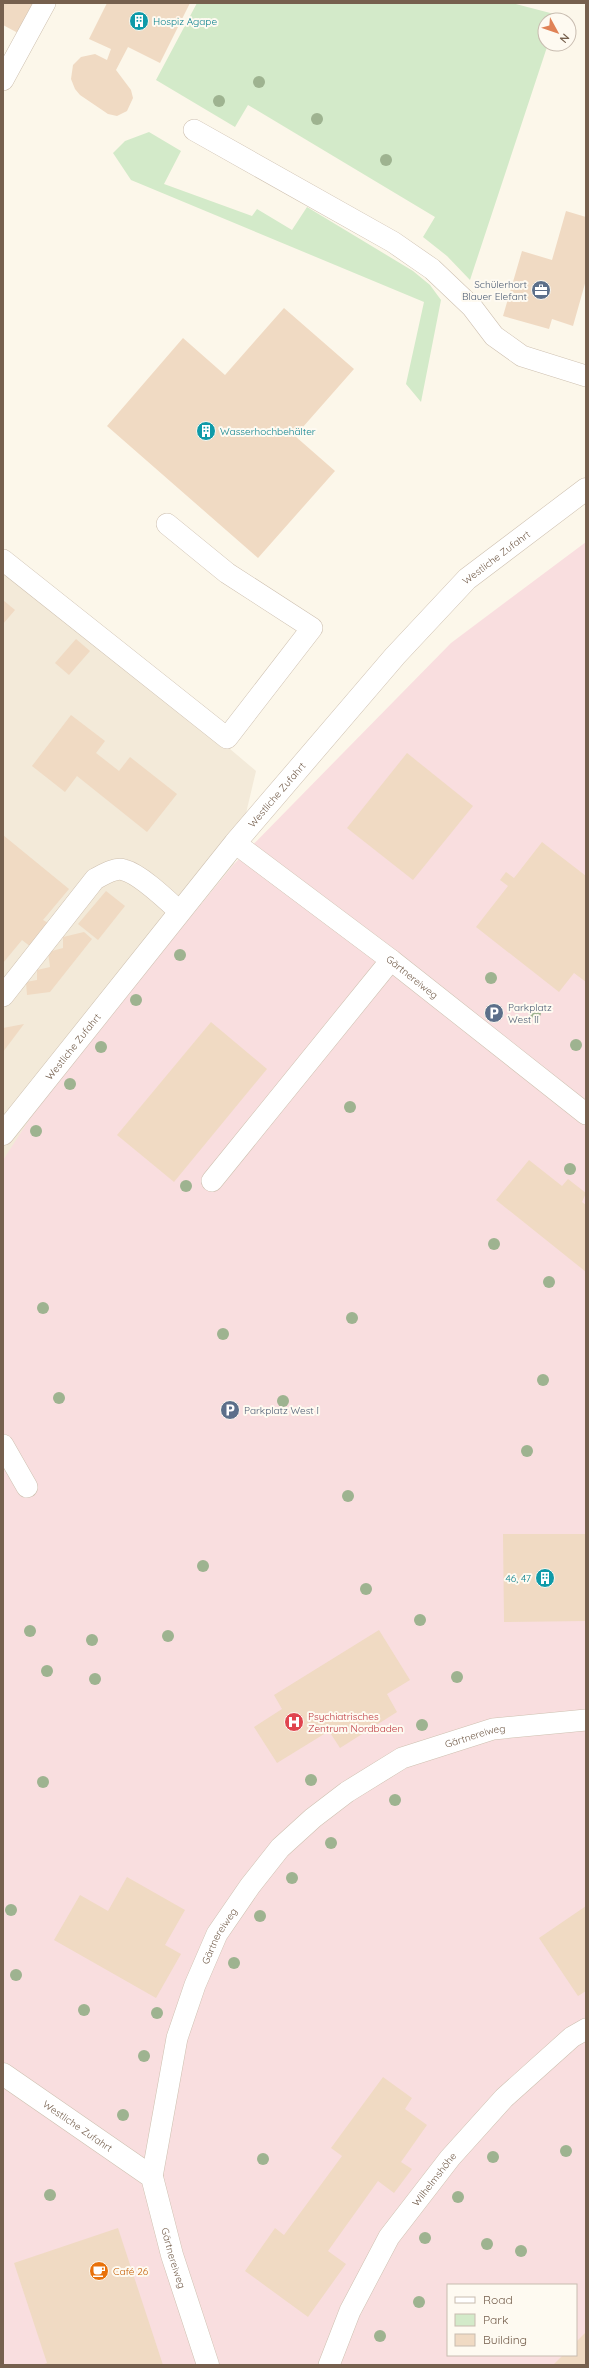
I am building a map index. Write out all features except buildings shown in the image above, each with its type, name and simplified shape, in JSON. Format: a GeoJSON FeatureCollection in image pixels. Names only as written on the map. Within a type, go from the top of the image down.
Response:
{"type":"FeatureCollection","features":[{"type":"Feature","properties":{"kind":"street","name":"Westliche Zufahrt"},"geometry":{"type":"LineString","coordinates":[[3,1134],[235,843],[395,656],[467,579],[586,489]]}},
{"type":"Feature","properties":{"kind":"street","name":"Westliche Zufahrt"},"geometry":{"type":"LineString","coordinates":[[3,2074],[152,2177]]}},
{"type":"Feature","properties":{"kind":"street","name":"Gärtnereiweg"},"geometry":{"type":"LineString","coordinates":[[152,2177],[172,2256],[208,2365]]}},
{"type":"Feature","properties":{"kind":"lane"},"geometry":{"type":"LineString","coordinates":[[3,80],[45,3]]}},
{"type":"Feature","properties":{"kind":"lane"},"geometry":{"type":"LineString","coordinates":[[194,130],[393,242],[432,269],[472,307],[494,336],[522,356],[586,376]]}},
{"type":"Feature","properties":{"kind":"lane"},"geometry":{"type":"LineString","coordinates":[[3,560],[226,738],[312,628],[227,573],[167,524]]}},
{"type":"Feature","properties":{"kind":"lane","name":"Gärtnereiweg"},"geometry":{"type":"LineString","coordinates":[[235,843],[391,960],[586,1114]]}},
{"type":"Feature","properties":{"kind":"lane"},"geometry":{"type":"LineString","coordinates":[[3,996],[95,879],[115,870],[124,870],[146,883],[180,912]]}},
{"type":"Feature","properties":{"kind":"lane"},"geometry":{"type":"LineString","coordinates":[[212,1181],[391,960]]}},
{"type":"Feature","properties":{"kind":"lane"},"geometry":{"type":"LineString","coordinates":[[3,1445],[27,1487]]}},
{"type":"Feature","properties":{"kind":"lane","name":"Gärtnereiweg"},"geometry":{"type":"LineString","coordinates":[[152,2177],[177,2038],[194,1985],[217,1934],[250,1886],[280,1848],[313,1818],[347,1792],[402,1758],[493,1729],[586,1720]]}},
{"type":"Feature","properties":{"kind":"lane","name":"Wilhelmshöhe"},"geometry":{"type":"LineString","coordinates":[[329,2365],[350,2311],[389,2237],[450,2158],[504,2098],[572,2037],[586,2029]]}},
{"type":"Feature","properties":{"kind":"shaded area","name":"Psychiatrisches Zentrum Nordbaden"},"geometry":{"type":"Polygon","coordinates":[[[586,542],[586,2365],[3,2365],[3,1160],[50,1088],[234,864],[451,643],[586,542]]]}},
{"type":"Feature","properties":{"kind":"shaded area"},"geometry":{"type":"Polygon","coordinates":[[[3,557],[256,771],[234,864],[148,967],[3,1160],[3,557]]]}},
{"type":"Feature","properties":{"kind":"green space"},"geometry":{"type":"Polygon","coordinates":[[[197,3],[512,3],[546,12],[537,12],[537,52],[545,52],[470,280],[447,256],[423,237],[435,217],[248,105],[235,127],[156,80],[197,3]]]}},
{"type":"Feature","properties":{"kind":"green space"},"geometry":{"type":"Polygon","coordinates":[[[149,132],[181,151],[164,184],[252,216],[257,209],[292,230],[307,207],[413,271],[430,285],[441,300],[421,402],[406,384],[424,302],[131,180],[113,153],[125,141],[149,132]]]}},
{"type":"Feature","properties":{"kind":"place","name":"Hospiz Agape"},"geometry":{"type":"Point","coordinates":[139,21]}},
{"type":"Feature","properties":{"kind":"place","name":"Schülerhort Blauer Elefant"},"geometry":{"type":"Point","coordinates":[541,290]}},
{"type":"Feature","properties":{"kind":"place","name":"Wasserhochbehälter"},"geometry":{"type":"Point","coordinates":[206,431]}},
{"type":"Feature","properties":{"kind":"place","name":"Parkplatz West II"},"geometry":{"type":"Point","coordinates":[494,1013]}},
{"type":"Feature","properties":{"kind":"place","name":"Parkplatz West I"},"geometry":{"type":"Point","coordinates":[230,1410]}},
{"type":"Feature","properties":{"kind":"place","name":"46, 47"},"geometry":{"type":"Point","coordinates":[545,1578]}},
{"type":"Feature","properties":{"kind":"place","name":"Psychiatrisches Zentrum Nordbaden"},"geometry":{"type":"Point","coordinates":[294,1722]}},
{"type":"Feature","properties":{"kind":"place","name":"Café 26"},"geometry":{"type":"Point","coordinates":[99,2271]}}]}
